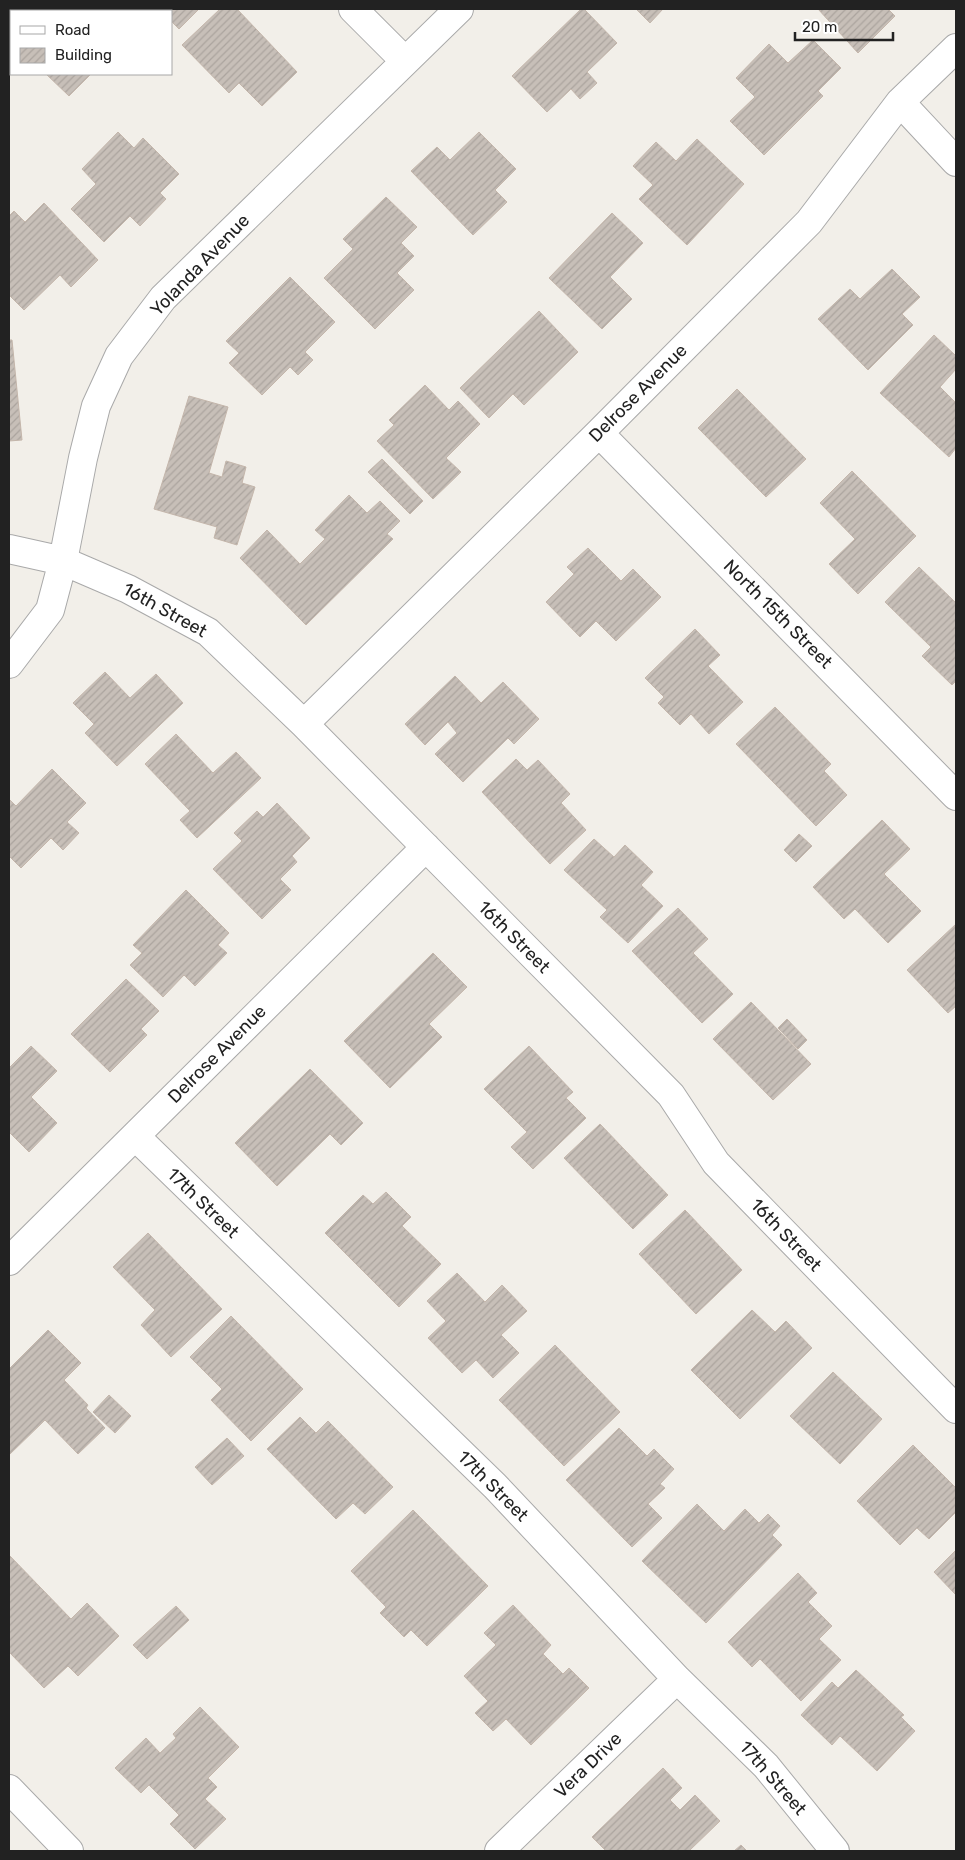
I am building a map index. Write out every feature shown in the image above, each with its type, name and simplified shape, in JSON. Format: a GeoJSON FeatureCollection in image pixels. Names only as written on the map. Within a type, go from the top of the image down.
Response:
{"type":"FeatureCollection","features":[{"type":"Feature","properties":{"kind":"street"},"geometry":{"type":"LineString","coordinates":[[353,9],[405,61]]}},
{"type":"Feature","properties":{"kind":"street","name":"Yolanda Avenue"},"geometry":{"type":"LineString","coordinates":[[9,664],[50,610],[63,561],[82,458],[94,415],[119,356],[163,298],[459,9]]}},
{"type":"Feature","properties":{"kind":"street","name":"Delrose Avenue"},"geometry":{"type":"LineString","coordinates":[[304,724],[599,433],[809,222],[900,102],[956,48]]}},
{"type":"Feature","properties":{"kind":"street"},"geometry":{"type":"LineString","coordinates":[[900,102],[956,162]]}},
{"type":"Feature","properties":{"kind":"street","name":"North 15th Street"},"geometry":{"type":"LineString","coordinates":[[599,433],[956,796]]}},
{"type":"Feature","properties":{"kind":"street","name":"16th Street"},"geometry":{"type":"LineString","coordinates":[[9,549],[63,561],[128,589],[208,632],[304,724],[671,1095],[716,1163],[956,1409]]}},
{"type":"Feature","properties":{"kind":"street","name":"Delrose Avenue"},"geometry":{"type":"LineString","coordinates":[[9,1262],[426,847]]}},
{"type":"Feature","properties":{"kind":"street","name":"17th Street"},"geometry":{"type":"LineString","coordinates":[[135,1136],[495,1486],[677,1678],[766,1766],[835,1851]]}},
{"type":"Feature","properties":{"kind":"street","name":"Vera Drive"},"geometry":{"type":"LineString","coordinates":[[499,1851],[677,1678]]}},
{"type":"Feature","properties":{"kind":"street"},"geometry":{"type":"LineString","coordinates":[[9,1789],[69,1851]]}},
{"type":"Feature","properties":{"kind":"building"},"geometry":{"type":"Polygon","coordinates":[[[158,9],[199,9],[179,29],[172,22],[172,10],[158,9]]]}},
{"type":"Feature","properties":{"kind":"building"},"geometry":{"type":"Polygon","coordinates":[[[220,9],[237,9],[297,72],[262,106],[239,83],[229,93],[182,45],[220,9]]]}},
{"type":"Feature","properties":{"kind":"building"},"geometry":{"type":"Polygon","coordinates":[[[581,9],[584,9],[617,43],[587,72],[597,83],[580,99],[571,89],[547,112],[512,76],[581,9]]]}},
{"type":"Feature","properties":{"kind":"building"},"geometry":{"type":"Polygon","coordinates":[[[636,9],[663,9],[650,23],[636,9]]]}},
{"type":"Feature","properties":{"kind":"building"},"geometry":{"type":"Polygon","coordinates":[[[818,9],[888,9],[895,16],[858,53],[818,9]]]}},
{"type":"Feature","properties":{"kind":"building"},"geometry":{"type":"Polygon","coordinates":[[[813,40],[841,68],[818,91],[823,96],[764,155],[730,121],[755,97],[736,78],[769,44],[788,63],[813,40]]]}},
{"type":"Feature","properties":{"kind":"building"},"geometry":{"type":"Polygon","coordinates":[[[47,75],[90,75],[69,96],[47,75]]]}},
{"type":"Feature","properties":{"kind":"building"},"geometry":{"type":"Polygon","coordinates":[[[118,132],[134,148],[143,138],[179,174],[160,193],[166,199],[140,226],[130,216],[104,242],[71,209],[96,184],[82,169],[118,132]]]}},
{"type":"Feature","properties":{"kind":"building"},"geometry":{"type":"Polygon","coordinates":[[[479,132],[516,169],[495,190],[507,202],[473,235],[411,171],[437,147],[450,160],[479,132]]]}},
{"type":"Feature","properties":{"kind":"building"},"geometry":{"type":"Polygon","coordinates":[[[697,139],[744,184],[687,245],[639,199],[653,185],[633,166],[656,142],[676,161],[697,139]]]}},
{"type":"Feature","properties":{"kind":"building"},"geometry":{"type":"Polygon","coordinates":[[[386,197],[417,227],[401,243],[414,256],[397,273],[414,290],[375,329],[324,278],[353,249],[343,239],[386,197]]]}},
{"type":"Feature","properties":{"kind":"building"},"geometry":{"type":"Polygon","coordinates":[[[44,203],[98,260],[71,287],[60,275],[24,310],[9,295],[9,216],[14,211],[25,222],[44,203]]]}},
{"type":"Feature","properties":{"kind":"building"},"geometry":{"type":"Polygon","coordinates":[[[612,213],[643,243],[610,277],[632,299],[602,329],[549,278],[612,213]]]}},
{"type":"Feature","properties":{"kind":"building"},"geometry":{"type":"Polygon","coordinates":[[[892,269],[920,297],[902,314],[913,325],[868,370],[818,319],[850,289],[860,299],[892,269]]]}},
{"type":"Feature","properties":{"kind":"building"},"geometry":{"type":"Polygon","coordinates":[[[290,277],[335,322],[305,352],[313,360],[298,375],[290,367],[262,395],[229,363],[239,353],[226,341],[290,277]]]}},
{"type":"Feature","properties":{"kind":"building"},"geometry":{"type":"Polygon","coordinates":[[[539,311],[578,352],[524,405],[513,394],[489,418],[460,388],[539,311]]]}},
{"type":"Feature","properties":{"kind":"building"},"geometry":{"type":"Polygon","coordinates":[[[934,335],[956,356],[956,369],[940,387],[956,403],[956,448],[949,457],[880,393],[934,335]]]}},
{"type":"Feature","properties":{"kind":"building"},"geometry":{"type":"Polygon","coordinates":[[[9,340],[12,340],[22,440],[9,441],[9,340]]]}},
{"type":"Feature","properties":{"kind":"building"},"geometry":{"type":"Polygon","coordinates":[[[425,385],[449,410],[458,401],[480,424],[446,458],[461,472],[433,499],[377,441],[394,425],[389,420],[425,385]]]}},
{"type":"Feature","properties":{"kind":"building"},"geometry":{"type":"Polygon","coordinates":[[[737,389],[806,459],[766,497],[698,428],[737,389]]]}},
{"type":"Feature","properties":{"kind":"building"},"geometry":{"type":"Polygon","coordinates":[[[189,396],[228,407],[209,473],[222,477],[226,461],[246,467],[242,483],[255,487],[237,545],[214,538],[217,527],[154,509],[189,396]]]}},
{"type":"Feature","properties":{"kind":"building"},"geometry":{"type":"Polygon","coordinates":[[[382,459],[423,501],[410,514],[368,472],[382,459]]]}},
{"type":"Feature","properties":{"kind":"building"},"geometry":{"type":"Polygon","coordinates":[[[852,471],[916,536],[858,594],[829,564],[855,539],[820,503],[852,471]]]}},
{"type":"Feature","properties":{"kind":"building"},"geometry":{"type":"Polygon","coordinates":[[[349,495],[367,513],[380,501],[400,521],[387,534],[393,539],[306,625],[240,558],[267,530],[300,564],[325,539],[315,530],[349,495]]]}},
{"type":"Feature","properties":{"kind":"building"},"geometry":{"type":"Polygon","coordinates":[[[588,548],[621,581],[633,569],[661,597],[616,641],[596,621],[580,637],[546,602],[574,574],[567,567],[588,548]]]}},
{"type":"Feature","properties":{"kind":"building"},"geometry":{"type":"Polygon","coordinates":[[[919,567],[956,603],[956,681],[952,685],[922,656],[931,647],[885,602],[919,567]]]}},
{"type":"Feature","properties":{"kind":"building"},"geometry":{"type":"Polygon","coordinates":[[[695,629],[720,655],[708,666],[743,702],[709,734],[691,714],[680,725],[658,703],[664,697],[645,678],[695,629]]]}},
{"type":"Feature","properties":{"kind":"building"},"geometry":{"type":"Polygon","coordinates":[[[105,672],[130,698],[156,674],[183,703],[117,766],[85,733],[94,724],[73,703],[105,672]]]}},
{"type":"Feature","properties":{"kind":"building"},"geometry":{"type":"Polygon","coordinates":[[[455,676],[481,703],[503,682],[539,719],[514,744],[508,738],[463,782],[435,754],[457,733],[448,722],[425,745],[405,724],[455,676]]]}},
{"type":"Feature","properties":{"kind":"building"},"geometry":{"type":"Polygon","coordinates":[[[775,707],[831,764],[824,771],[847,795],[816,826],[736,744],[775,707]]]}},
{"type":"Feature","properties":{"kind":"building"},"geometry":{"type":"Polygon","coordinates":[[[176,734],[213,773],[236,752],[261,778],[197,838],[180,820],[190,811],[145,764],[176,734]]]}},
{"type":"Feature","properties":{"kind":"building"},"geometry":{"type":"Polygon","coordinates":[[[516,759],[527,770],[538,760],[570,794],[561,803],[586,830],[550,864],[482,792],[516,759]]]}},
{"type":"Feature","properties":{"kind":"building"},"geometry":{"type":"Polygon","coordinates":[[[52,769],[86,803],[67,822],[79,833],[63,850],[51,838],[21,868],[9,856],[9,799],[16,806],[52,769]]]}},
{"type":"Feature","properties":{"kind":"building"},"geometry":{"type":"Polygon","coordinates":[[[277,803],[310,838],[292,856],[297,862],[280,879],[291,890],[262,919],[213,869],[242,841],[234,833],[257,811],[263,817],[277,803]]]}},
{"type":"Feature","properties":{"kind":"building"},"geometry":{"type":"Polygon","coordinates":[[[882,820],[910,849],[884,874],[921,911],[888,943],[855,909],[844,919],[813,887],[882,820]]]}},
{"type":"Feature","properties":{"kind":"building"},"geometry":{"type":"Polygon","coordinates":[[[799,834],[812,846],[796,862],[784,850],[799,834]]]}},
{"type":"Feature","properties":{"kind":"building"},"geometry":{"type":"Polygon","coordinates":[[[594,839],[614,857],[625,845],[653,872],[641,885],[663,906],[628,943],[600,917],[607,910],[564,870],[594,839]]]}},
{"type":"Feature","properties":{"kind":"building"},"geometry":{"type":"Polygon","coordinates":[[[186,890],[229,933],[218,945],[227,953],[195,986],[184,975],[163,997],[130,965],[142,953],[133,945],[186,890]]]}},
{"type":"Feature","properties":{"kind":"building"},"geometry":{"type":"Polygon","coordinates":[[[678,908],[708,939],[693,953],[733,994],[702,1023],[632,951],[678,908]]]}},
{"type":"Feature","properties":{"kind":"building"},"geometry":{"type":"Polygon","coordinates":[[[956,924],[956,1006],[948,1013],[907,970],[956,924]]]}},
{"type":"Feature","properties":{"kind":"building"},"geometry":{"type":"Polygon","coordinates":[[[433,953],[467,987],[429,1024],[442,1037],[390,1088],[344,1041],[433,953]]]}},
{"type":"Feature","properties":{"kind":"building"},"geometry":{"type":"Polygon","coordinates":[[[126,979],[159,1011],[141,1029],[147,1035],[110,1072],[71,1034],[126,979]]]}},
{"type":"Feature","properties":{"kind":"building"},"geometry":{"type":"Polygon","coordinates":[[[751,1002],[811,1064],[773,1100],[713,1039],[751,1002]]]}},
{"type":"Feature","properties":{"kind":"building"},"geometry":{"type":"Polygon","coordinates":[[[787,1019],[807,1040],[798,1049],[778,1028],[787,1019]]]}},
{"type":"Feature","properties":{"kind":"building"},"geometry":{"type":"Polygon","coordinates":[[[31,1046],[57,1071],[31,1097],[57,1123],[29,1152],[9,1132],[9,1068],[31,1046]]]}},
{"type":"Feature","properties":{"kind":"building"},"geometry":{"type":"Polygon","coordinates":[[[529,1046],[573,1092],[566,1098],[586,1118],[533,1169],[511,1147],[527,1132],[484,1089],[529,1046]]]}},
{"type":"Feature","properties":{"kind":"building"},"geometry":{"type":"Polygon","coordinates":[[[310,1069],[363,1123],[341,1145],[330,1134],[277,1186],[235,1143],[310,1069]]]}},
{"type":"Feature","properties":{"kind":"building"},"geometry":{"type":"Polygon","coordinates":[[[600,1124],[668,1195],[633,1229],[564,1158],[600,1124]]]}},
{"type":"Feature","properties":{"kind":"building"},"geometry":{"type":"Polygon","coordinates":[[[386,1192],[411,1217],[402,1226],[441,1264],[399,1307],[325,1233],[363,1195],[373,1204],[386,1192]]]}},
{"type":"Feature","properties":{"kind":"building"},"geometry":{"type":"Polygon","coordinates":[[[685,1210],[742,1270],[696,1314],[639,1254],[685,1210]]]}},
{"type":"Feature","properties":{"kind":"building"},"geometry":{"type":"Polygon","coordinates":[[[148,1233],[222,1309],[171,1357],[141,1325],[155,1310],[113,1267],[148,1233]]]}},
{"type":"Feature","properties":{"kind":"building"},"geometry":{"type":"Polygon","coordinates":[[[457,1273],[485,1302],[502,1285],[527,1311],[501,1335],[519,1353],[493,1378],[476,1360],[462,1373],[428,1338],[446,1321],[427,1301],[457,1273]]]}},
{"type":"Feature","properties":{"kind":"building"},"geometry":{"type":"Polygon","coordinates":[[[752,1310],[775,1332],[786,1321],[812,1348],[740,1419],[691,1370],[752,1310]]]}},
{"type":"Feature","properties":{"kind":"building"},"geometry":{"type":"Polygon","coordinates":[[[231,1316],[303,1389],[251,1441],[211,1400],[222,1389],[190,1357],[231,1316]]]}},
{"type":"Feature","properties":{"kind":"building"},"geometry":{"type":"Polygon","coordinates":[[[48,1330],[81,1363],[64,1380],[88,1405],[86,1408],[105,1428],[78,1454],[45,1420],[9,1455],[9,1369],[48,1330]]]}},
{"type":"Feature","properties":{"kind":"building"},"geometry":{"type":"Polygon","coordinates":[[[555,1345],[620,1412],[564,1466],[499,1400],[555,1345]]]}},
{"type":"Feature","properties":{"kind":"building"},"geometry":{"type":"Polygon","coordinates":[[[833,1372],[882,1419],[840,1464],[790,1416],[833,1372]]]}},
{"type":"Feature","properties":{"kind":"building"},"geometry":{"type":"Polygon","coordinates":[[[109,1395],[131,1416],[115,1433],[93,1412],[109,1395]]]}},
{"type":"Feature","properties":{"kind":"building"},"geometry":{"type":"Polygon","coordinates":[[[300,1417],[316,1433],[328,1421],[393,1487],[365,1514],[353,1503],[336,1519],[267,1449],[300,1417]]]}},
{"type":"Feature","properties":{"kind":"building"},"geometry":{"type":"Polygon","coordinates":[[[619,1428],[647,1456],[654,1449],[674,1469],[660,1484],[665,1488],[648,1504],[662,1518],[632,1547],[566,1480],[619,1428]]]}},
{"type":"Feature","properties":{"kind":"building"},"geometry":{"type":"Polygon","coordinates":[[[227,1438],[244,1456],[212,1485],[195,1467],[227,1438]]]}},
{"type":"Feature","properties":{"kind":"building"},"geometry":{"type":"Polygon","coordinates":[[[913,1445],[956,1488],[956,1512],[929,1539],[917,1528],[900,1545],[857,1501],[913,1445]]]}},
{"type":"Feature","properties":{"kind":"building"},"geometry":{"type":"Polygon","coordinates":[[[697,1504],[724,1531],[745,1509],[759,1523],[768,1514],[780,1526],[772,1535],[782,1545],[706,1623],[642,1561],[697,1504]]]}},
{"type":"Feature","properties":{"kind":"building"},"geometry":{"type":"Polygon","coordinates":[[[413,1510],[488,1586],[427,1646],[411,1630],[404,1637],[380,1613],[386,1607],[351,1571],[413,1510]]]}},
{"type":"Feature","properties":{"kind":"building"},"geometry":{"type":"Polygon","coordinates":[[[956,1550],[956,1595],[934,1572],[956,1550]]]}},
{"type":"Feature","properties":{"kind":"building"},"geometry":{"type":"Polygon","coordinates":[[[9,1555],[71,1619],[87,1603],[119,1636],[78,1676],[68,1666],[44,1688],[9,1652],[9,1555]]]}},
{"type":"Feature","properties":{"kind":"building"},"geometry":{"type":"Polygon","coordinates":[[[798,1573],[817,1593],[808,1602],[832,1626],[819,1639],[841,1660],[801,1701],[760,1659],[752,1667],[728,1642],[798,1573]]]}},
{"type":"Feature","properties":{"kind":"building"},"geometry":{"type":"Polygon","coordinates":[[[513,1605],[551,1645],[543,1654],[563,1674],[569,1668],[589,1688],[531,1745],[506,1719],[493,1731],[475,1713],[488,1701],[464,1676],[496,1645],[484,1633],[513,1605]]]}},
{"type":"Feature","properties":{"kind":"building"},"geometry":{"type":"Polygon","coordinates":[[[176,1606],[189,1620],[147,1659],[133,1645],[176,1606]]]}},
{"type":"Feature","properties":{"kind":"building"},"geometry":{"type":"Polygon","coordinates":[[[856,1670],[904,1715],[901,1717],[915,1731],[877,1771],[840,1736],[832,1745],[801,1715],[832,1682],[838,1688],[856,1670]]]}},
{"type":"Feature","properties":{"kind":"building"},"geometry":{"type":"Polygon","coordinates":[[[200,1707],[239,1747],[208,1778],[217,1787],[205,1799],[226,1819],[195,1849],[170,1824],[179,1815],[149,1785],[141,1793],[115,1768],[146,1738],[160,1753],[176,1738],[173,1734],[200,1707]]]}},
{"type":"Feature","properties":{"kind":"building"},"geometry":{"type":"Polygon","coordinates":[[[663,1768],[682,1788],[670,1800],[680,1810],[695,1795],[720,1821],[689,1851],[606,1851],[592,1837],[663,1768]]]}},
{"type":"Feature","properties":{"kind":"building"},"geometry":{"type":"Polygon","coordinates":[[[741,1845],[747,1851],[734,1851],[741,1845]]]}}]}
